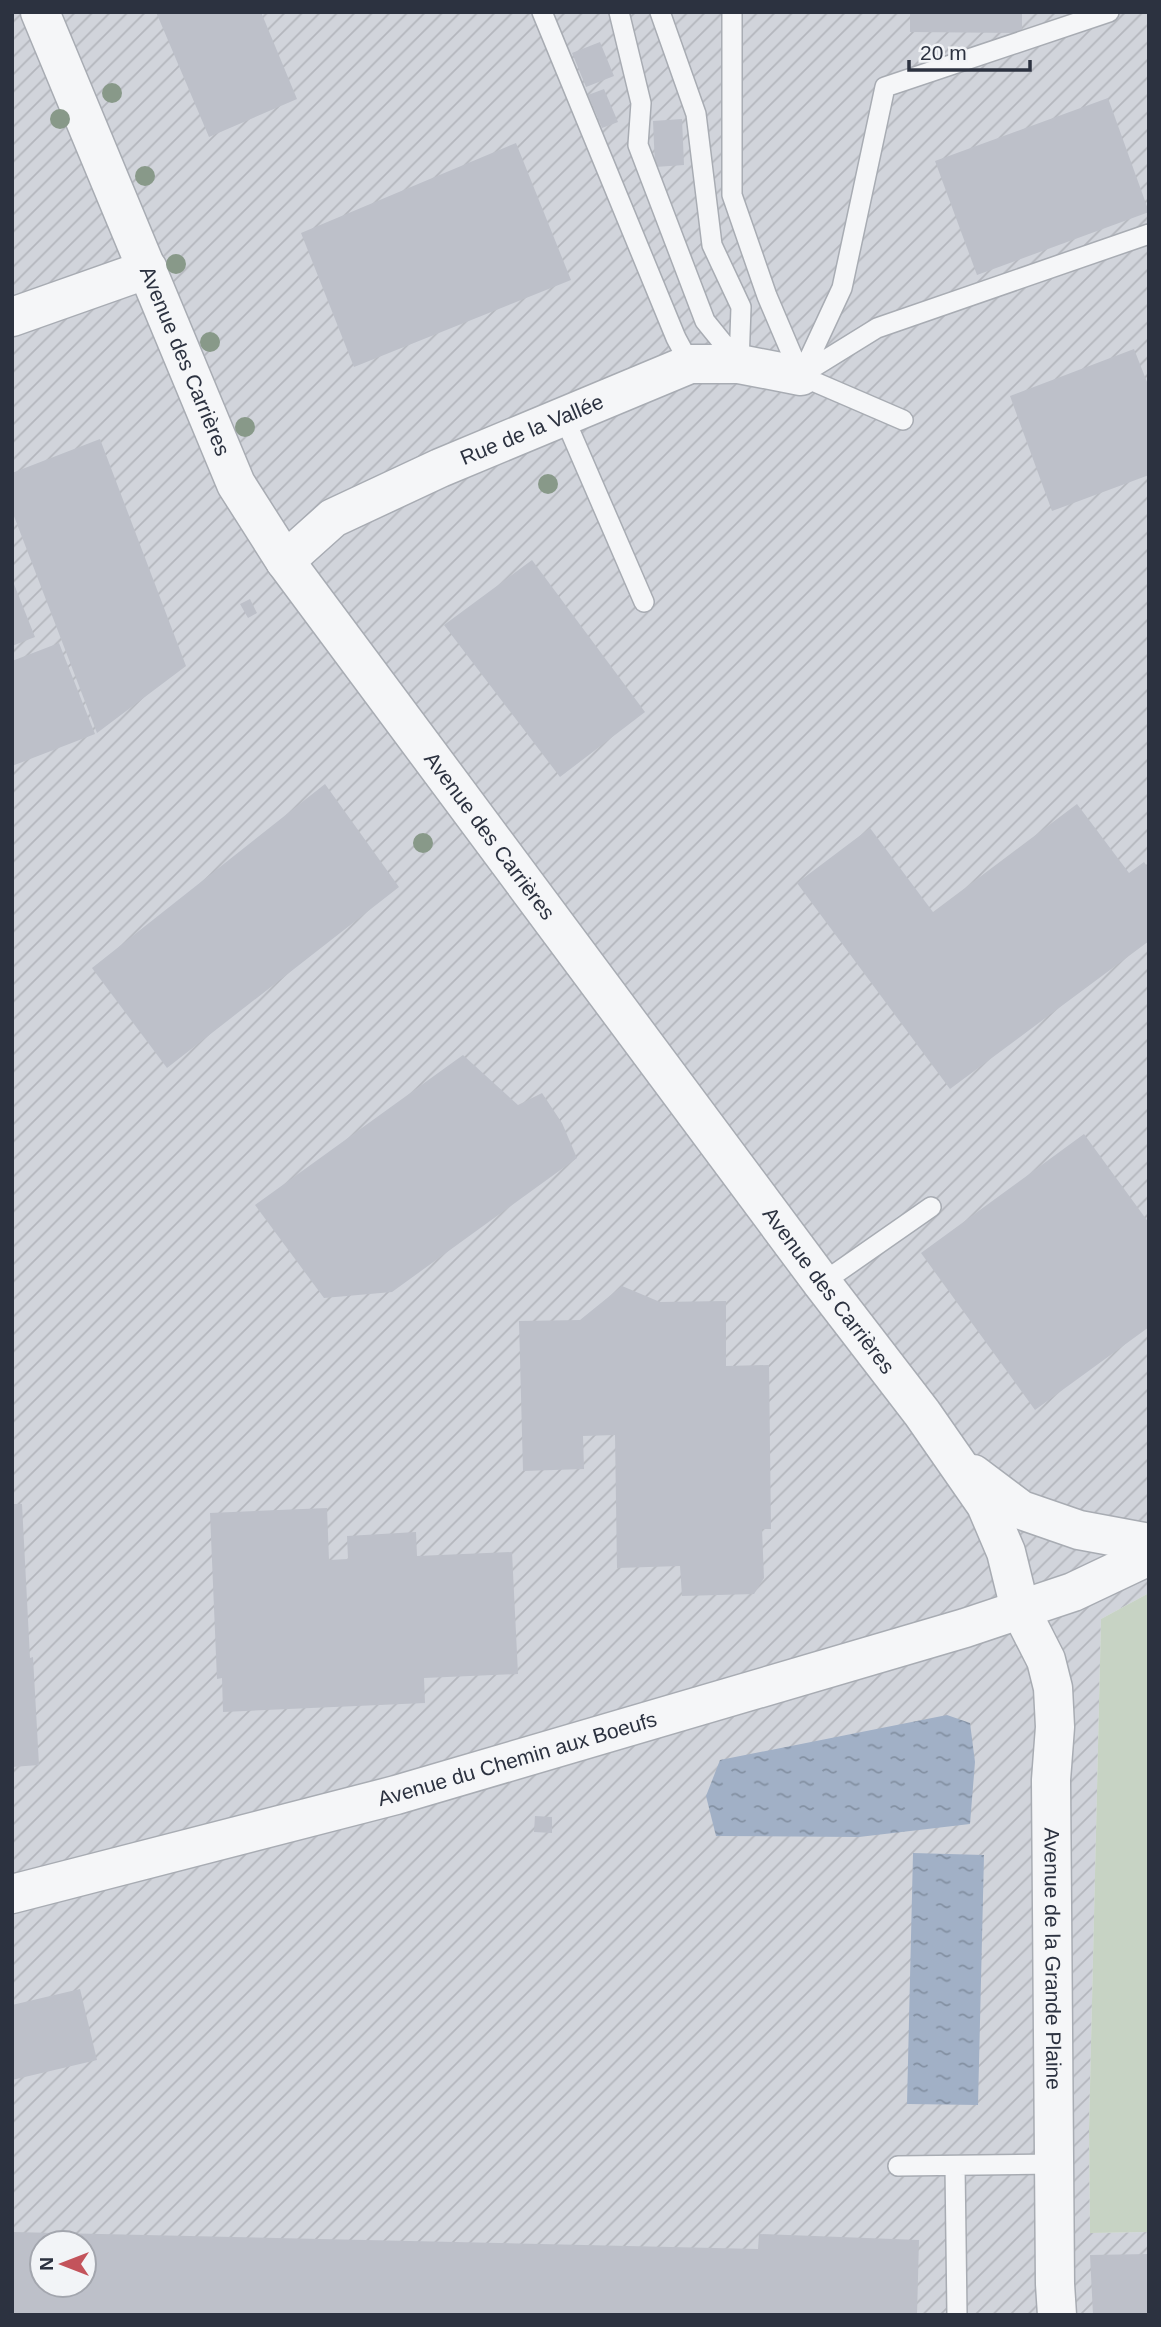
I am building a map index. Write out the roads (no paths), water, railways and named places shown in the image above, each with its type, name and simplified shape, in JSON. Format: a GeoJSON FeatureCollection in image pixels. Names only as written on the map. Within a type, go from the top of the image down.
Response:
{"type":"FeatureCollection","features":[{"type":"Feature","properties":{"kind":"street","name":"Avenue des Carrières"},"geometry":{"type":"LineString","coordinates":[[40,12],[236,484],[285,561],[822,1283],[922,1413],[986,1505],[1006,1552],[1020,1609]]}},
{"type":"Feature","properties":{"kind":"street"},"geometry":{"type":"LineString","coordinates":[[12,317],[148,269]]}},
{"type":"Feature","properties":{"kind":"street","name":"Rue de la Vallée"},"geometry":{"type":"LineString","coordinates":[[285,561],[332,518],[440,468],[690,365],[739,364],[801,376]]}},
{"type":"Feature","properties":{"kind":"street"},"geometry":{"type":"LineString","coordinates":[[955,1461],[1021,1510],[1079,1530],[1149,1543]]}},
{"type":"Feature","properties":{"kind":"street","name":"Avenue du Chemin aux Boeufs"},"geometry":{"type":"LineString","coordinates":[[12,1894],[396,1795],[965,1628],[1073,1592],[1149,1556]]}},
{"type":"Feature","properties":{"kind":"street","name":"Avenue de la Grande Plaine"},"geometry":{"type":"LineString","coordinates":[[1020,1609],[1046,1660],[1053,1688],[1055,1727],[1051,1780],[1057,2315]]}},
{"type":"Feature","properties":{"kind":"lane"},"geometry":{"type":"LineString","coordinates":[[542,12],[676,338],[690,365]]}},
{"type":"Feature","properties":{"kind":"lane"},"geometry":{"type":"LineString","coordinates":[[619,12],[641,103],[638,145],[705,321],[739,364]]}},
{"type":"Feature","properties":{"kind":"lane"},"geometry":{"type":"LineString","coordinates":[[660,12],[696,114],[712,245],[741,307],[739,364]]}},
{"type":"Feature","properties":{"kind":"lane"},"geometry":{"type":"LineString","coordinates":[[732,12],[732,195],[767,296],[801,376],[903,420]]}},
{"type":"Feature","properties":{"kind":"lane"},"geometry":{"type":"LineString","coordinates":[[801,376],[842,288],[885,87],[1109,12]]}},
{"type":"Feature","properties":{"kind":"lane"},"geometry":{"type":"LineString","coordinates":[[801,376],[877,328],[1149,234]]}},
{"type":"Feature","properties":{"kind":"lane"},"geometry":{"type":"LineString","coordinates":[[564,416],[644,602]]}},
{"type":"Feature","properties":{"kind":"lane"},"geometry":{"type":"LineString","coordinates":[[822,1283],[931,1207]]}},
{"type":"Feature","properties":{"kind":"lane"},"geometry":{"type":"LineString","coordinates":[[898,2166],[1054,2164]]}},
{"type":"Feature","properties":{"kind":"lane"},"geometry":{"type":"LineString","coordinates":[[956,2166],[957,2315]]}},
{"type":"Feature","properties":{"kind":"water"},"geometry":{"type":"Polygon","coordinates":[[[947,1715],[970,1723],[975,1762],[970,1824],[859,1837],[716,1836],[706,1796],[720,1760],[947,1715]]]}},
{"type":"Feature","properties":{"kind":"water"},"geometry":{"type":"Polygon","coordinates":[[[913,1853],[984,1855],[978,2105],[907,2104],[913,1853]]]}}]}
